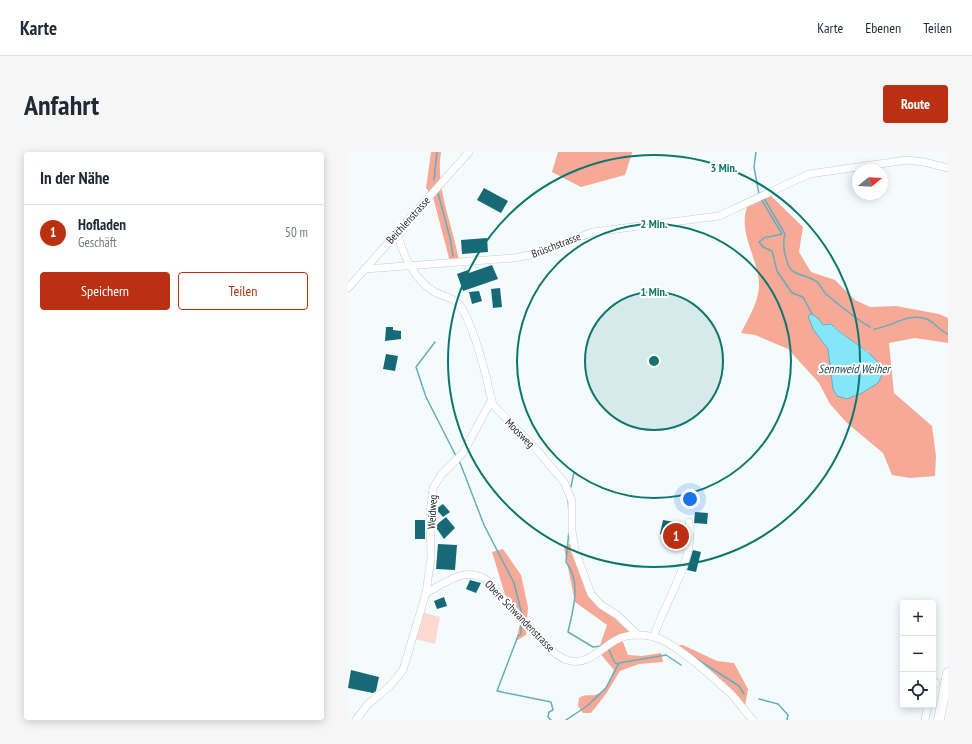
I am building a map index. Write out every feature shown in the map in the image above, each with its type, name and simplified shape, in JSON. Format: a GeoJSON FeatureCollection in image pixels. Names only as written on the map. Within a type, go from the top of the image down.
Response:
{"type":"FeatureCollection","features":[{"type":"Feature","properties":{"kind":"highway"},"geometry":{"type":"LineString","coordinates":[[939,720],[948,673]]}},
{"type":"Feature","properties":{"kind":"street","name":"Beichlenstrasse"},"geometry":{"type":"LineString","coordinates":[[348,288],[469,152]]}},
{"type":"Feature","properties":{"kind":"street","name":"Brüschstrasse"},"geometry":{"type":"LineString","coordinates":[[365,269],[525,257],[593,232],[710,218],[727,213],[809,174],[906,160],[924,162],[948,168]]}},
{"type":"Feature","properties":{"kind":"street","name":"Moosweg"},"geometry":{"type":"LineString","coordinates":[[397,233],[403,253],[426,285],[458,303],[471,328],[491,401],[499,412],[536,449],[564,482],[572,501],[572,531],[575,551],[592,594],[601,605],[616,615],[638,635]]}},
{"type":"Feature","properties":{"kind":"street","name":"Weidweg"},"geometry":{"type":"LineString","coordinates":[[426,593],[431,558],[430,514],[433,488],[441,475],[462,453],[491,401]]}},
{"type":"Feature","properties":{"kind":"street"},"geometry":{"type":"LineString","coordinates":[[654,636],[686,559],[691,531],[689,522]]}},
{"type":"Feature","properties":{"kind":"street","name":"Obere Schwandenstrasse"},"geometry":{"type":"LineString","coordinates":[[426,593],[464,574],[471,573],[480,575],[503,597],[547,646],[567,660],[586,660],[618,639],[638,635],[654,636],[670,644],[731,694],[753,720]]}},
{"type":"Feature","properties":{"kind":"street"},"geometry":{"type":"LineString","coordinates":[[356,720],[365,707],[398,678],[403,670],[426,593]]}},
{"type":"Feature","properties":{"kind":"street"},"geometry":{"type":"LineString","coordinates":[[925,720],[927,708]]}},
{"type":"Feature","properties":{"kind":"street"},"geometry":{"type":"LineString","coordinates":[[744,720],[746,712]]}},
{"type":"Feature","properties":{"kind":"shaded area"},"geometry":{"type":"Polygon","coordinates":[[[431,152],[441,152],[440,179],[442,193],[459,261],[450,262],[433,197],[426,188],[431,152]]]}},
{"type":"Feature","properties":{"kind":"shaded area"},"geometry":{"type":"Polygon","coordinates":[[[558,152],[632,153],[625,175],[581,187],[552,172],[558,152]]]}},
{"type":"Feature","properties":{"kind":"shaded area"},"geometry":{"type":"Polygon","coordinates":[[[769,194],[803,227],[799,252],[811,272],[835,280],[855,300],[870,307],[896,306],[939,314],[948,318],[948,343],[915,338],[889,343],[894,393],[932,426],[936,456],[935,476],[910,478],[892,475],[883,453],[847,423],[830,404],[819,383],[788,349],[755,335],[741,333],[755,305],[759,287],[756,267],[746,236],[745,215],[748,205],[769,194]],[[819,319],[813,329],[828,349],[833,389],[862,393],[878,383],[869,352],[852,341],[831,324],[823,325],[819,319]]]}},
{"type":"Feature","properties":{"kind":"shaded area"},"geometry":{"type":"Polygon","coordinates":[[[572,542],[586,584],[635,634],[621,637],[628,655],[642,656],[661,653],[663,662],[639,664],[620,671],[606,694],[591,713],[583,713],[578,706],[579,698],[595,695],[602,691],[607,685],[614,670],[598,651],[607,625],[575,602],[564,548],[572,542]]]}},
{"type":"Feature","properties":{"kind":"shaded area"},"geometry":{"type":"Polygon","coordinates":[[[503,549],[521,575],[528,607],[526,635],[516,641],[521,620],[506,598],[492,552],[503,549]]]}},
{"type":"Feature","properties":{"kind":"shaded area"},"geometry":{"type":"Polygon","coordinates":[[[422,612],[440,617],[435,644],[415,639],[422,612]]]}},
{"type":"Feature","properties":{"kind":"shaded area"},"geometry":{"type":"Polygon","coordinates":[[[673,645],[683,645],[717,661],[734,663],[748,689],[745,706],[673,645]]]}},
{"type":"Feature","properties":{"kind":"water","name":"Sennweid Weiher"},"geometry":{"type":"Polygon","coordinates":[[[812,314],[819,319],[823,325],[831,324],[864,349],[877,361],[883,369],[878,383],[862,393],[847,399],[837,396],[833,389],[828,349],[813,329],[808,316],[812,314]]]}},
{"type":"Feature","properties":{"kind":"building"},"geometry":{"type":"Polygon","coordinates":[[[484,188],[508,201],[501,213],[477,200],[484,188]]]}},
{"type":"Feature","properties":{"kind":"building"},"geometry":{"type":"Polygon","coordinates":[[[487,238],[488,252],[462,254],[461,240],[487,238]]]}},
{"type":"Feature","properties":{"kind":"building"},"geometry":{"type":"Polygon","coordinates":[[[492,265],[498,279],[463,291],[457,274],[468,270],[469,273],[492,265]]]}},
{"type":"Feature","properties":{"kind":"building"},"geometry":{"type":"Polygon","coordinates":[[[500,288],[502,307],[493,308],[491,289],[500,288]]]}},
{"type":"Feature","properties":{"kind":"building"},"geometry":{"type":"Polygon","coordinates":[[[479,291],[482,301],[472,304],[469,292],[479,291]]]}},
{"type":"Feature","properties":{"kind":"building"},"geometry":{"type":"Polygon","coordinates":[[[386,327],[393,327],[393,330],[401,331],[401,339],[385,341],[386,327]]]}},
{"type":"Feature","properties":{"kind":"building"},"geometry":{"type":"Polygon","coordinates":[[[386,354],[398,356],[395,371],[383,369],[386,354]]]}},
{"type":"Feature","properties":{"kind":"building"},"geometry":{"type":"Polygon","coordinates":[[[443,504],[450,512],[443,517],[436,509],[443,504]]]}},
{"type":"Feature","properties":{"kind":"building"},"geometry":{"type":"Polygon","coordinates":[[[695,512],[708,513],[707,524],[694,523],[695,512]]]}},
{"type":"Feature","properties":{"kind":"building"},"geometry":{"type":"Polygon","coordinates":[[[446,517],[455,528],[444,539],[435,526],[446,517]]]}},
{"type":"Feature","properties":{"kind":"building"},"geometry":{"type":"Polygon","coordinates":[[[415,520],[425,520],[425,539],[415,539],[415,520]]]}},
{"type":"Feature","properties":{"kind":"building"},"geometry":{"type":"Polygon","coordinates":[[[663,520],[680,523],[677,538],[660,534],[663,520]]]}},
{"type":"Feature","properties":{"kind":"building"},"geometry":{"type":"Polygon","coordinates":[[[438,544],[457,545],[455,570],[436,569],[438,544]]]}},
{"type":"Feature","properties":{"kind":"building"},"geometry":{"type":"Polygon","coordinates":[[[693,550],[701,552],[696,572],[687,570],[693,550]]]}},
{"type":"Feature","properties":{"kind":"building"},"geometry":{"type":"Polygon","coordinates":[[[470,580],[481,583],[476,593],[466,589],[470,580]]]}},
{"type":"Feature","properties":{"kind":"building"},"geometry":{"type":"Polygon","coordinates":[[[444,597],[447,606],[437,609],[434,601],[444,597]]]}},
{"type":"Feature","properties":{"kind":"building"},"geometry":{"type":"Polygon","coordinates":[[[351,670],[379,677],[376,691],[373,693],[348,688],[351,670]]]}},
{"type":"Feature","properties":{"kind":"waterway"},"geometry":{"type":"LineString","coordinates":[[434,180],[437,152]]}},
{"type":"Feature","properties":{"kind":"waterway"},"geometry":{"type":"LineString","coordinates":[[756,152],[754,167],[759,194]]}},
{"type":"Feature","properties":{"kind":"waterway"},"geometry":{"type":"LineString","coordinates":[[438,193],[450,238],[453,256]]}},
{"type":"Feature","properties":{"kind":"waterway"},"geometry":{"type":"LineString","coordinates":[[761,199],[782,234],[764,238],[759,242],[763,247],[772,251],[777,271],[792,293],[803,297],[812,314]]}},
{"type":"Feature","properties":{"kind":"waterway"},"geometry":{"type":"LineString","coordinates":[[762,199],[765,200],[785,234],[784,250],[791,270],[815,280],[829,297],[870,327]]}},
{"type":"Feature","properties":{"kind":"waterway"},"geometry":{"type":"LineString","coordinates":[[874,329],[913,317],[920,317],[927,319],[948,334]]}},
{"type":"Feature","properties":{"kind":"waterway"},"geometry":{"type":"LineString","coordinates":[[435,342],[416,367],[426,397],[456,456]]}},
{"type":"Feature","properties":{"kind":"waterway"},"geometry":{"type":"LineString","coordinates":[[459,460],[484,525],[514,583],[522,615]]}},
{"type":"Feature","properties":{"kind":"waterway"},"geometry":{"type":"LineString","coordinates":[[571,487],[574,472]]}},
{"type":"Feature","properties":{"kind":"waterway"},"geometry":{"type":"LineString","coordinates":[[568,498],[569,513]]}},
{"type":"Feature","properties":{"kind":"waterway"},"geometry":{"type":"LineString","coordinates":[[569,530],[566,562],[574,579],[575,596],[568,632],[593,647],[601,646]]}},
{"type":"Feature","properties":{"kind":"waterway"},"geometry":{"type":"LineString","coordinates":[[521,623],[521,634],[518,636],[497,691],[551,702],[553,710],[549,712],[548,717],[551,720]]}},
{"type":"Feature","properties":{"kind":"waterway"},"geometry":{"type":"LineString","coordinates":[[608,648],[615,663],[618,664]]}},
{"type":"Feature","properties":{"kind":"waterway"},"geometry":{"type":"LineString","coordinates":[[566,720],[587,706],[606,688],[619,663],[666,655],[681,665]]}},
{"type":"Feature","properties":{"kind":"waterway"},"geometry":{"type":"LineString","coordinates":[[692,656],[739,686],[744,694]]}},
{"type":"Feature","properties":{"kind":"waterway"},"geometry":{"type":"LineString","coordinates":[[759,699],[778,704],[788,715],[787,720]]}},
{"type":"Feature","properties":{"kind":"place","name":"Hofladen"},"geometry":{"type":"Point","coordinates":[676,536]}}]}
